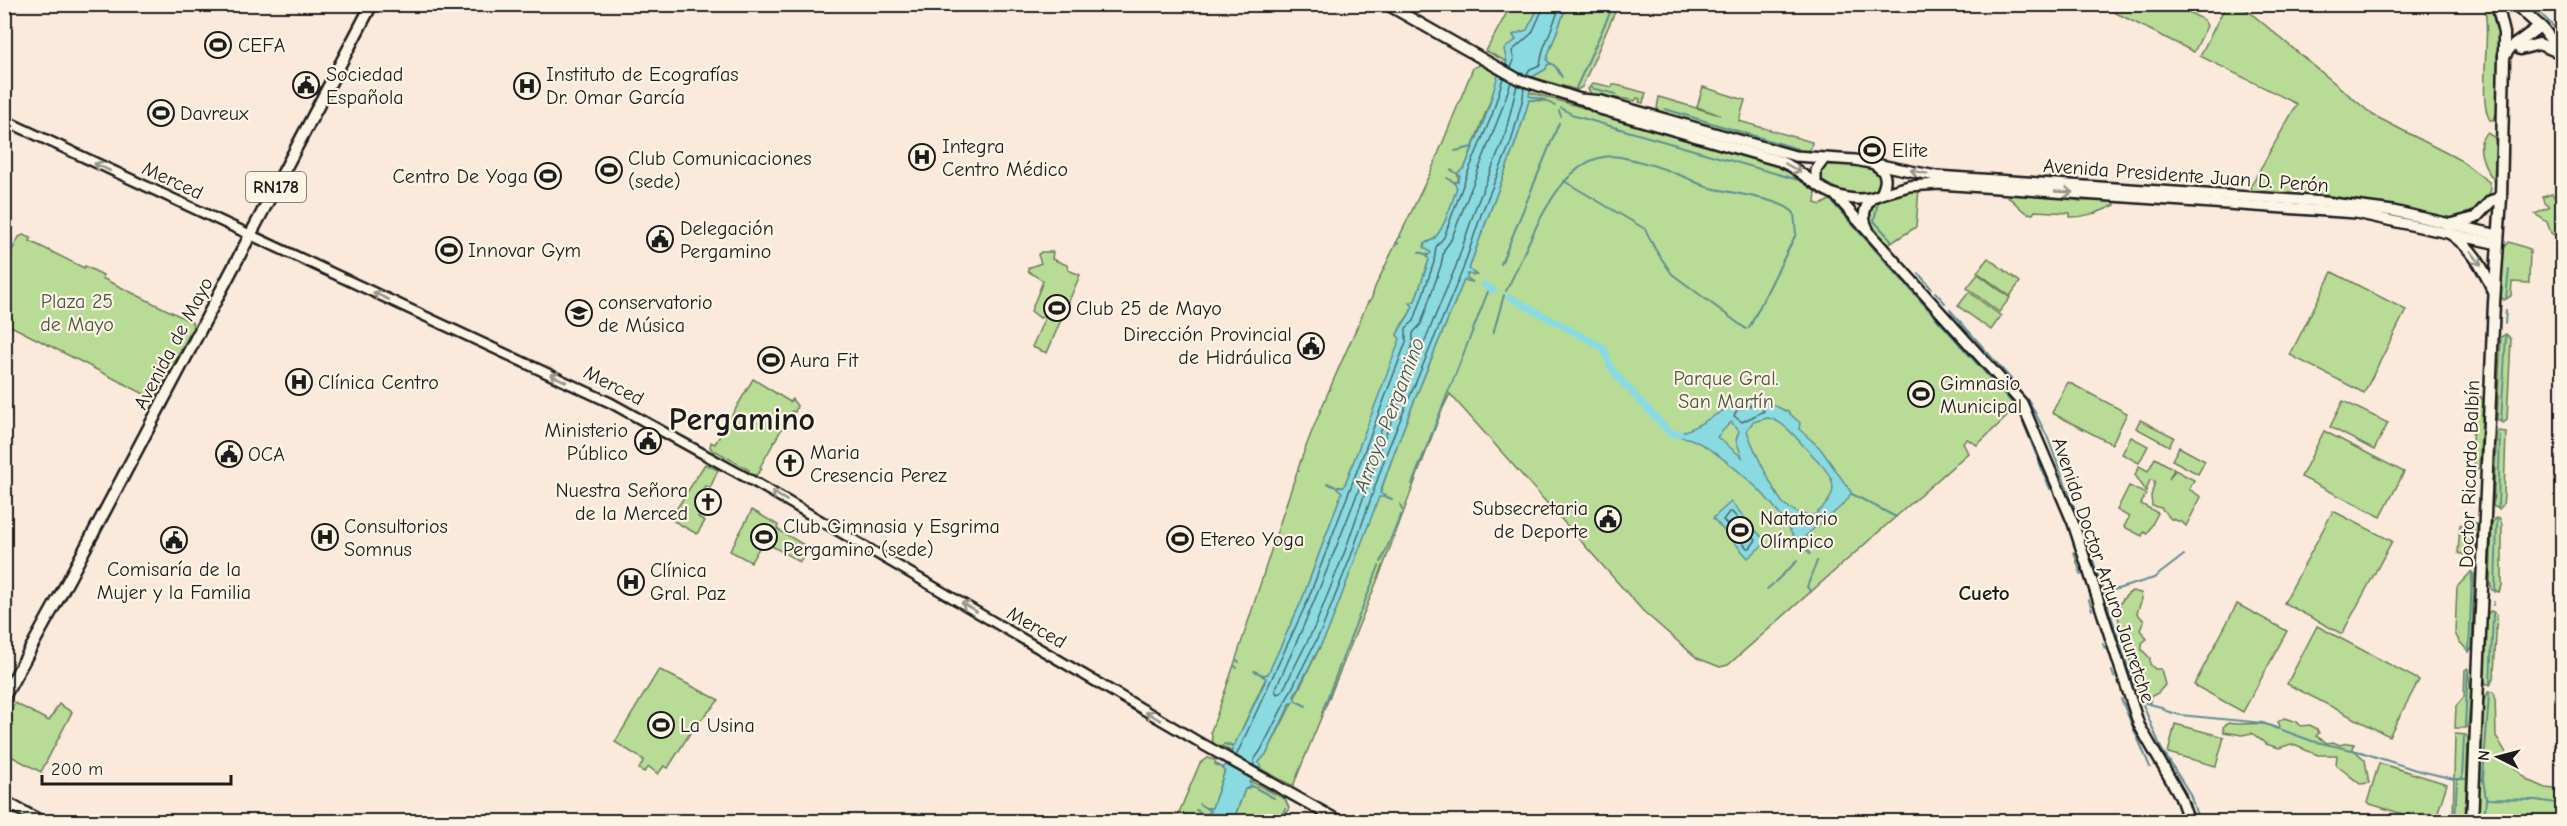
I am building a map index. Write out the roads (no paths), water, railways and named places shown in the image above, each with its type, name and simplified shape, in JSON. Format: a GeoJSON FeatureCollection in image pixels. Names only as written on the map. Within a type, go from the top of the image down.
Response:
{"type":"FeatureCollection","features":[{"type":"Feature","properties":{"kind":"main road","name":"Avenida de Mayo"},"geometry":{"type":"LineString","coordinates":[[4,697],[72,573],[372,4]]}},
{"type":"Feature","properties":{"kind":"main road","name":"Avenida Presidente Juan D. Perón"},"geometry":{"type":"LineString","coordinates":[[1386,4],[1533,85],[1580,99],[1600,109],[1780,161],[1792,167],[1825,192],[1836,196],[1876,196],[1909,186],[1939,184],[2124,196],[2356,213],[2449,228],[2498,239]]}},
{"type":"Feature","properties":{"kind":"main road","name":"Doctor Ricardo Balbín"},"geometry":{"type":"LineString","coordinates":[[2472,822],[2494,293],[2501,198],[2504,33],[2497,4]]}},
{"type":"Feature","properties":{"kind":"main road"},"geometry":{"type":"LineString","coordinates":[[2515,4],[2542,28],[2562,54]]}},
{"type":"Feature","properties":{"kind":"main road","name":"Doctor Ricardo Balbín"},"geometry":{"type":"LineString","coordinates":[[2503,128],[2508,67],[2512,58],[2542,28]]}},
{"type":"Feature","properties":{"kind":"main road"},"geometry":{"type":"LineString","coordinates":[[2504,57],[2509,49],[2542,28]]}},
{"type":"Feature","properties":{"kind":"main road"},"geometry":{"type":"LineString","coordinates":[[2520,49],[2533,45],[2545,45],[2562,54]]}},
{"type":"Feature","properties":{"kind":"main road","name":"Avenida Presidente Juan D. Perón"},"geometry":{"type":"LineString","coordinates":[[1580,99],[1602,101],[1783,153],[1870,163],[1936,176],[2324,202],[2393,211],[2449,228]]}},
{"type":"Feature","properties":{"kind":"main road"},"geometry":{"type":"LineString","coordinates":[[1816,184],[1815,170],[1824,159]]}},
{"type":"Feature","properties":{"kind":"main road"},"geometry":{"type":"LineString","coordinates":[[1870,163],[1884,172],[1887,179],[1864,209],[1864,217],[1871,234]]}},
{"type":"Feature","properties":{"kind":"main road","name":"Avenida Doctor Arturo Jauretche"},"geometry":{"type":"LineString","coordinates":[[1836,196],[2022,403],[2073,523],[2139,725],[2180,796],[2189,822]]}},
{"type":"Feature","properties":{"kind":"main road"},"geometry":{"type":"LineString","coordinates":[[2494,293],[2473,253],[2449,228],[2475,218],[2491,201],[2501,198]]}},
{"type":"Feature","properties":{"kind":"main road"},"geometry":{"type":"LineString","coordinates":[[1208,748],[1341,822]]}},
{"type":"Feature","properties":{"kind":"main road"},"geometry":{"type":"LineString","coordinates":[[4,801],[43,822]]}},
{"type":"Feature","properties":{"kind":"street","name":"Merced"},"geometry":{"type":"LineString","coordinates":[[4,120],[578,387],[704,452],[1208,748]]}},
{"type":"Feature","properties":{"kind":"water","name":"Arroyo Pergamino"},"geometry":{"type":"Polygon","coordinates":[[[1540,5],[1567,5],[1549,52],[1547,60],[1550,64],[1532,77],[1529,96],[1546,100],[1529,100],[1516,143],[1469,269],[1476,275],[1467,274],[1467,278],[1473,282],[1464,280],[1420,386],[1380,493],[1386,497],[1379,497],[1328,631],[1294,696],[1296,701],[1291,702],[1267,753],[1259,762],[1261,769],[1249,783],[1252,786],[1245,789],[1233,821],[1206,821],[1207,819],[1202,814],[1211,811],[1205,808],[1212,808],[1225,771],[1223,769],[1233,749],[1229,744],[1234,746],[1265,682],[1266,678],[1262,676],[1268,674],[1302,600],[1342,492],[1336,487],[1344,487],[1400,339],[1397,335],[1413,306],[1410,303],[1415,301],[1429,260],[1427,256],[1431,253],[1424,247],[1425,243],[1436,236],[1445,221],[1457,188],[1454,182],[1458,182],[1460,176],[1457,174],[1465,167],[1487,113],[1498,75],[1507,62],[1504,49],[1516,40],[1513,35],[1527,30],[1540,5]]]}},
{"type":"Feature","properties":{"kind":"water"},"geometry":{"type":"Polygon","coordinates":[[[1761,399],[1788,412],[1800,423],[1799,429],[1820,448],[1851,492],[1849,498],[1838,510],[1803,539],[1794,537],[1770,502],[1728,462],[1701,444],[1680,437],[1680,433],[1740,402],[1761,399]],[[1768,418],[1753,422],[1747,430],[1758,457],[1784,504],[1798,513],[1814,515],[1826,505],[1832,495],[1833,486],[1830,478],[1818,461],[1782,424],[1768,418]],[[1731,422],[1717,437],[1742,457],[1736,440],[1739,431],[1731,422]]]}},
{"type":"Feature","properties":{"kind":"water","name":"Natatorio Olímpico"},"geometry":{"type":"Polygon","coordinates":[[[1731,502],[1766,542],[1748,558],[1713,518],[1731,502]]]}},
{"type":"Feature","properties":{"kind":"waterway"},"geometry":{"type":"LineString","coordinates":[[1576,88],[1614,4]]}},
{"type":"Feature","properties":{"kind":"waterway"},"geometry":{"type":"LineString","coordinates":[[2531,4],[2562,35]]}},
{"type":"Feature","properties":{"kind":"waterway"},"geometry":{"type":"LineString","coordinates":[[1550,63],[1555,66],[1562,77]]}},
{"type":"Feature","properties":{"kind":"waterway"},"geometry":{"type":"LineString","coordinates":[[1591,88],[1616,94]]}},
{"type":"Feature","properties":{"kind":"waterway"},"geometry":{"type":"LineString","coordinates":[[1546,101],[1555,106]]}},
{"type":"Feature","properties":{"kind":"waterway"},"geometry":{"type":"LineString","coordinates":[[1561,108],[1575,116],[1802,181]]}},
{"type":"Feature","properties":{"kind":"waterway"},"geometry":{"type":"LineString","coordinates":[[1665,109],[1798,149]]}},
{"type":"Feature","properties":{"kind":"waterway"},"geometry":{"type":"LineString","coordinates":[[1559,111],[1561,116]]}},
{"type":"Feature","properties":{"kind":"waterway"},"geometry":{"type":"LineString","coordinates":[[1501,264],[1559,123]]}},
{"type":"Feature","properties":{"kind":"waterway"},"geometry":{"type":"LineString","coordinates":[[1455,151],[1473,147]]}},
{"type":"Feature","properties":{"kind":"waterway"},"geometry":{"type":"LineString","coordinates":[[1506,291],[1548,204],[1563,184],[1579,168],[1598,158],[1620,157],[1660,168],[1707,187],[1778,203],[1794,213],[1796,234],[1749,328]]}},
{"type":"Feature","properties":{"kind":"waterway"},"geometry":{"type":"LineString","coordinates":[[1451,170],[1458,174]]}},
{"type":"Feature","properties":{"kind":"waterway"},"geometry":{"type":"LineString","coordinates":[[1447,178],[1454,182]]}},
{"type":"Feature","properties":{"kind":"waterway"},"geometry":{"type":"LineString","coordinates":[[1564,181],[1645,229],[1672,274],[1746,329]]}},
{"type":"Feature","properties":{"kind":"waterway"},"geometry":{"type":"LineString","coordinates":[[1878,202],[1874,221],[1893,242]]}},
{"type":"Feature","properties":{"kind":"waterway"},"geometry":{"type":"LineString","coordinates":[[1833,203],[2014,405]]}},
{"type":"Feature","properties":{"kind":"waterway"},"geometry":{"type":"LineString","coordinates":[[1419,252],[1428,255]]}},
{"type":"Feature","properties":{"kind":"waterway"},"geometry":{"type":"LineString","coordinates":[[2506,299],[2509,269]]}},
{"type":"Feature","properties":{"kind":"waterway"},"geometry":{"type":"LineString","coordinates":[[1919,274],[1931,288]]}},
{"type":"Feature","properties":{"kind":"waterway"},"geometry":{"type":"LineString","coordinates":[[1484,285],[1493,290]]}},
{"type":"Feature","properties":{"kind":"waterway"},"geometry":{"type":"LineString","coordinates":[[1450,388],[1489,289]]}},
{"type":"Feature","properties":{"kind":"waterway"},"geometry":{"type":"LineString","coordinates":[[1935,292],[1945,303]]}},
{"type":"Feature","properties":{"kind":"waterway"},"geometry":{"type":"LineString","coordinates":[[1493,334],[1504,295]]}},
{"type":"Feature","properties":{"kind":"waterway"},"geometry":{"type":"LineString","coordinates":[[1509,297],[1604,348],[1610,366],[1618,377],[1670,433],[1680,434]]}},
{"type":"Feature","properties":{"kind":"waterway"},"geometry":{"type":"LineString","coordinates":[[1950,310],[2017,386]]}},
{"type":"Feature","properties":{"kind":"waterway"},"geometry":{"type":"LineString","coordinates":[[2505,324],[2506,310]]}},
{"type":"Feature","properties":{"kind":"waterway"},"geometry":{"type":"LineString","coordinates":[[2501,422],[2506,336]]}},
{"type":"Feature","properties":{"kind":"waterway"},"geometry":{"type":"LineString","coordinates":[[1412,484],[1449,390]]}},
{"type":"Feature","properties":{"kind":"waterway"},"geometry":{"type":"LineString","coordinates":[[2029,401],[2047,436],[2089,546]]}},
{"type":"Feature","properties":{"kind":"waterway"},"geometry":{"type":"LineString","coordinates":[[2023,422],[2050,489]]}},
{"type":"Feature","properties":{"kind":"waterway"},"geometry":{"type":"LineString","coordinates":[[2498,507],[2500,435]]}},
{"type":"Feature","properties":{"kind":"waterway"},"geometry":{"type":"LineString","coordinates":[[1327,483],[1336,487]]}},
{"type":"Feature","properties":{"kind":"waterway"},"geometry":{"type":"LineString","coordinates":[[1852,494],[1896,517]]}},
{"type":"Feature","properties":{"kind":"waterway"},"geometry":{"type":"LineString","coordinates":[[1387,497],[1392,499]]}},
{"type":"Feature","properties":{"kind":"waterway"},"geometry":{"type":"LineString","coordinates":[[1400,504],[1402,510]]}},
{"type":"Feature","properties":{"kind":"waterway"},"geometry":{"type":"LineString","coordinates":[[1381,562],[1401,515]]}},
{"type":"Feature","properties":{"kind":"waterway"},"geometry":{"type":"LineString","coordinates":[[2495,592],[2497,520]]}},
{"type":"Feature","properties":{"kind":"waterway"},"geometry":{"type":"LineString","coordinates":[[1799,539],[1810,554]]}},
{"type":"Feature","properties":{"kind":"waterway"},"geometry":{"type":"LineString","coordinates":[[2473,549],[2473,555]]}},
{"type":"Feature","properties":{"kind":"waterway"},"geometry":{"type":"LineString","coordinates":[[2090,551],[2131,676],[2161,748],[2190,794],[2199,822]]}},
{"type":"Feature","properties":{"kind":"waterway"},"geometry":{"type":"LineString","coordinates":[[2074,552],[2081,575]]}},
{"type":"Feature","properties":{"kind":"waterway"},"geometry":{"type":"LineString","coordinates":[[2104,593],[2154,578],[2184,555]]}},
{"type":"Feature","properties":{"kind":"waterway"},"geometry":{"type":"LineString","coordinates":[[1775,582],[1797,561]]}},
{"type":"Feature","properties":{"kind":"waterway"},"geometry":{"type":"LineString","coordinates":[[1811,592],[1807,587],[1817,561]]}},
{"type":"Feature","properties":{"kind":"waterway"},"geometry":{"type":"LineString","coordinates":[[1361,611],[1379,566]]}},
{"type":"Feature","properties":{"kind":"waterway"},"geometry":{"type":"LineString","coordinates":[[2469,652],[2472,572]]}},
{"type":"Feature","properties":{"kind":"waterway"},"geometry":{"type":"LineString","coordinates":[[1767,589],[1773,584]]}},
{"type":"Feature","properties":{"kind":"waterway"},"geometry":{"type":"LineString","coordinates":[[2089,600],[2092,610]]}},
{"type":"Feature","properties":{"kind":"waterway"},"geometry":{"type":"LineString","coordinates":[[1325,704],[1360,613]]}},
{"type":"Feature","properties":{"kind":"waterway"},"geometry":{"type":"LineString","coordinates":[[2490,685],[2493,613]]}},
{"type":"Feature","properties":{"kind":"waterway"},"geometry":{"type":"LineString","coordinates":[[2103,644],[2105,649]]}},
{"type":"Feature","properties":{"kind":"waterway"},"geometry":{"type":"LineString","coordinates":[[2465,726],[2468,668]]}},
{"type":"Feature","properties":{"kind":"waterway"},"geometry":{"type":"LineString","coordinates":[[1254,671],[1263,675]]}},
{"type":"Feature","properties":{"kind":"waterway"},"geometry":{"type":"LineString","coordinates":[[2112,671],[2114,677]]}},
{"type":"Feature","properties":{"kind":"waterway"},"geometry":{"type":"LineString","coordinates":[[2483,779],[2489,694]]}},
{"type":"Feature","properties":{"kind":"waterway"},"geometry":{"type":"LineString","coordinates":[[2121,699],[2150,767]]}},
{"type":"Feature","properties":{"kind":"waterway"},"geometry":{"type":"LineString","coordinates":[[1296,701],[1306,706]]}},
{"type":"Feature","properties":{"kind":"waterway"},"geometry":{"type":"LineString","coordinates":[[2142,702],[2180,715],[2263,723],[2312,741],[2361,752],[2416,770],[2454,779],[2467,779]]}},
{"type":"Feature","properties":{"kind":"waterway"},"geometry":{"type":"LineString","coordinates":[[1322,713],[1324,706]]}},
{"type":"Feature","properties":{"kind":"waterway"},"geometry":{"type":"LineString","coordinates":[[2462,779],[2464,737]]}},
{"type":"Feature","properties":{"kind":"waterway"},"geometry":{"type":"LineString","coordinates":[[1224,744],[1228,745]]}},
{"type":"Feature","properties":{"kind":"waterway"},"geometry":{"type":"LineString","coordinates":[[1215,764],[1224,768]]}},
{"type":"Feature","properties":{"kind":"waterway"},"geometry":{"type":"LineString","coordinates":[[2455,822],[2457,779]]}},
{"type":"Feature","properties":{"kind":"waterway"},"geometry":{"type":"LineString","coordinates":[[2478,780],[2483,779],[2486,799],[2536,800],[2562,804]]}},
{"type":"Feature","properties":{"kind":"waterway"},"geometry":{"type":"LineString","coordinates":[[1252,786],[1274,798]]}},
{"type":"Feature","properties":{"kind":"waterway"},"geometry":{"type":"LineString","coordinates":[[2484,822],[2486,799]]}},
{"type":"Feature","properties":{"kind":"waterway"},"geometry":{"type":"LineString","coordinates":[[1199,804],[1206,808]]}},
{"type":"Feature","properties":{"kind":"waterway"},"geometry":{"type":"LineString","coordinates":[[1279,822],[1285,809]]}},
{"type":"Feature","properties":{"kind":"waterway"},"geometry":{"type":"LineString","coordinates":[[1196,810],[1202,813]]}},
{"type":"Feature","properties":{"kind":"place","name":"CEFA"},"geometry":{"type":"Point","coordinates":[218,45]}},
{"type":"Feature","properties":{"kind":"place","name":"Sociedad Española"},"geometry":{"type":"Point","coordinates":[306,85]}},
{"type":"Feature","properties":{"kind":"place","name":"Instituto de Ecografías Dr. Omar García"},"geometry":{"type":"Point","coordinates":[527,86]}},
{"type":"Feature","properties":{"kind":"place","name":"Davreux"},"geometry":{"type":"Point","coordinates":[161,113]}},
{"type":"Feature","properties":{"kind":"place","name":"Elite"},"geometry":{"type":"Point","coordinates":[1872,150]}},
{"type":"Feature","properties":{"kind":"place","name":"Integra Centro Médico"},"geometry":{"type":"Point","coordinates":[922,157]}},
{"type":"Feature","properties":{"kind":"place","name":"Club Comunicaciones (sede)"},"geometry":{"type":"Point","coordinates":[609,170]}},
{"type":"Feature","properties":{"kind":"place","name":"Centro De Yoga"},"geometry":{"type":"Point","coordinates":[548,176]}},
{"type":"Feature","properties":{"kind":"place","name":"Delegación Pergamino"},"geometry":{"type":"Point","coordinates":[660,239]}},
{"type":"Feature","properties":{"kind":"place","name":"Innovar Gym"},"geometry":{"type":"Point","coordinates":[449,250]}},
{"type":"Feature","properties":{"kind":"place","name":"Club 25 de Mayo"},"geometry":{"type":"Point","coordinates":[1057,308]}},
{"type":"Feature","properties":{"kind":"place","name":"conservatorio de Música"},"geometry":{"type":"Point","coordinates":[579,313]}},
{"type":"Feature","properties":{"kind":"place","name":"Dirección Provincial de Hidráulica"},"geometry":{"type":"Point","coordinates":[1311,346]}},
{"type":"Feature","properties":{"kind":"place","name":"Aura Fit"},"geometry":{"type":"Point","coordinates":[771,360]}},
{"type":"Feature","properties":{"kind":"place","name":"Clínica Centro"},"geometry":{"type":"Point","coordinates":[299,382]}},
{"type":"Feature","properties":{"kind":"place","name":"Gimnasio Municipal"},"geometry":{"type":"Point","coordinates":[1921,394]}},
{"type":"Feature","properties":{"kind":"place","name":"Ministerio Público"},"geometry":{"type":"Point","coordinates":[648,441]}},
{"type":"Feature","properties":{"kind":"place","name":"OCA"},"geometry":{"type":"Point","coordinates":[229,454]}},
{"type":"Feature","properties":{"kind":"place","name":"Maria Cresencia Perez"},"geometry":{"type":"Point","coordinates":[790,463]}},
{"type":"Feature","properties":{"kind":"place","name":"Nuestra Señora de la Merced"},"geometry":{"type":"Point","coordinates":[708,502]}},
{"type":"Feature","properties":{"kind":"place","name":"Subsecretaria de Deporte"},"geometry":{"type":"Point","coordinates":[1608,519]}},
{"type":"Feature","properties":{"kind":"place","name":"Natatorio Olímpico"},"geometry":{"type":"Point","coordinates":[1740,530]}},
{"type":"Feature","properties":{"kind":"place","name":"Consultorios Somnus"},"geometry":{"type":"Point","coordinates":[325,537]}},
{"type":"Feature","properties":{"kind":"place","name":"Club Gimnasia y Esgrima Pergamino (sede)"},"geometry":{"type":"Point","coordinates":[764,537]}},
{"type":"Feature","properties":{"kind":"place","name":"Etereo Yoga"},"geometry":{"type":"Point","coordinates":[1180,539]}},
{"type":"Feature","properties":{"kind":"place","name":"Comisaría de la Mujer y la Familia"},"geometry":{"type":"Point","coordinates":[174,540]}},
{"type":"Feature","properties":{"kind":"place","name":"Clínica Gral. Paz"},"geometry":{"type":"Point","coordinates":[631,582]}},
{"type":"Feature","properties":{"kind":"place","name":"La Usina"},"geometry":{"type":"Point","coordinates":[661,725]}},
{"type":"Feature","properties":{"kind":"district","name":"Pergamino"},"geometry":{"type":"Point","coordinates":[742,419]}},
{"type":"Feature","properties":{"kind":"district","name":"Cueto"},"geometry":{"type":"Point","coordinates":[1984,593]}},
{"type":"Feature","properties":{"kind":"park label","name":"Plaza 25 de Mayo"},"geometry":{"type":"Point","coordinates":[77,312]}},
{"type":"Feature","properties":{"kind":"park label","name":"Parque Gral. San Martín"},"geometry":{"type":"Point","coordinates":[1726,390]}}]}
